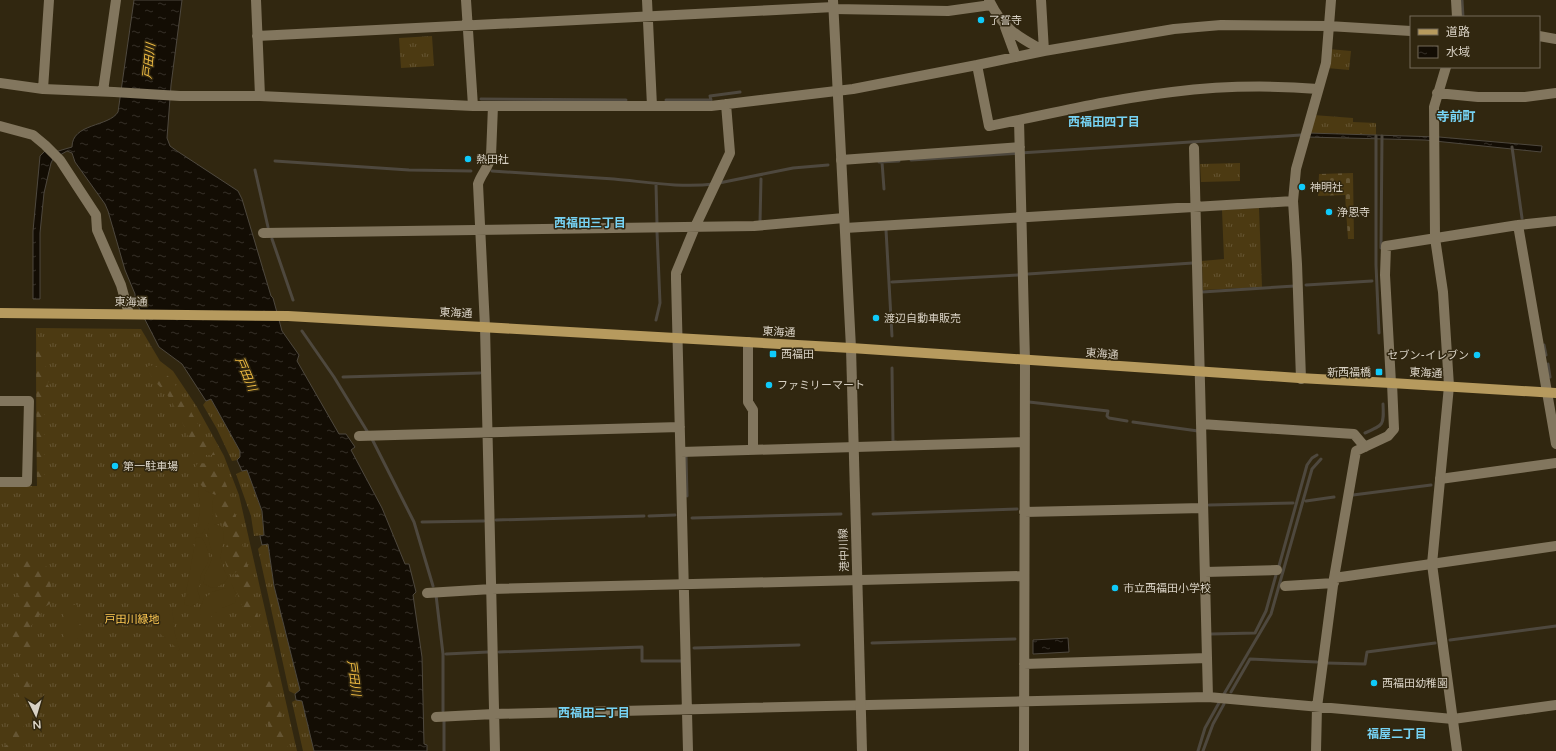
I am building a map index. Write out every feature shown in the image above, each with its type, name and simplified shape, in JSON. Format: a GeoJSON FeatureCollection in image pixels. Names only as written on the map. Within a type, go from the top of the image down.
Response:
{"type":"FeatureCollection","features":[{"type":"Feature","properties":{"kind":"main road","name":"東海通"},"geometry":{"type":"LineString","coordinates":[[0,313],[288,316],[851,348],[1301,379],[1449,386],[1552,393]]}},
{"type":"Feature","properties":{"kind":"street"},"geometry":{"type":"LineString","coordinates":[[43,89],[49,0]]}},
{"type":"Feature","properties":{"kind":"street"},"geometry":{"type":"LineString","coordinates":[[103,91],[116,0]]}},
{"type":"Feature","properties":{"kind":"street"},"geometry":{"type":"LineString","coordinates":[[256,0],[260,96]]}},
{"type":"Feature","properties":{"kind":"street"},"geometry":{"type":"LineString","coordinates":[[466,0],[473,106]]}},
{"type":"Feature","properties":{"kind":"street"},"geometry":{"type":"LineString","coordinates":[[647,0],[652,106]]}},
{"type":"Feature","properties":{"kind":"street"},"geometry":{"type":"LineString","coordinates":[[1041,0],[1044,51]]}},
{"type":"Feature","properties":{"kind":"street"},"geometry":{"type":"LineString","coordinates":[[1301,379],[1293,201],[1296,169],[1326,63],[1330,0]]}},
{"type":"Feature","properties":{"kind":"street"},"geometry":{"type":"LineString","coordinates":[[1456,0],[1457,16]]}},
{"type":"Feature","properties":{"kind":"street"},"geometry":{"type":"LineString","coordinates":[[257,36],[468,26],[834,5],[948,11],[990,3],[1004,24],[1014,35],[1044,51]]}},
{"type":"Feature","properties":{"kind":"street","name":"港中川線"},"geometry":{"type":"LineString","coordinates":[[834,5],[851,348],[862,751]]}},
{"type":"Feature","properties":{"kind":"street"},"geometry":{"type":"LineString","coordinates":[[1004,24],[1016,57]]}},
{"type":"Feature","properties":{"kind":"street"},"geometry":{"type":"LineString","coordinates":[[0,83],[43,89],[177,96],[260,96],[473,106],[711,106],[853,89],[1044,51],[1174,29],[1220,25],[1328,26],[1410,31]]}},
{"type":"Feature","properties":{"kind":"street"},"geometry":{"type":"LineString","coordinates":[[1540,36],[1556,39]]}},
{"type":"Feature","properties":{"kind":"street"},"geometry":{"type":"LineString","coordinates":[[977,65],[989,126],[1115,100],[1173,92],[1251,87],[1318,89]]}},
{"type":"Feature","properties":{"kind":"street"},"geometry":{"type":"LineString","coordinates":[[1446,68],[1434,107],[1435,238],[1443,292],[1449,386],[1432,564],[1457,751]]}},
{"type":"Feature","properties":{"kind":"street"},"geometry":{"type":"LineString","coordinates":[[1437,93],[1478,97],[1525,97],[1556,93]]}},
{"type":"Feature","properties":{"kind":"street"},"geometry":{"type":"LineString","coordinates":[[688,751],[676,273],[695,227],[730,153],[726,104]]}},
{"type":"Feature","properties":{"kind":"street"},"geometry":{"type":"LineString","coordinates":[[493,106],[490,164],[480,176],[478,184],[485,327],[495,751]]}},
{"type":"Feature","properties":{"kind":"street"},"geometry":{"type":"LineString","coordinates":[[1019,120],[1025,361],[1023,576],[1025,700],[1024,751]]}},
{"type":"Feature","properties":{"kind":"street"},"geometry":{"type":"LineString","coordinates":[[0,126],[33,135],[54,154],[96,215],[97,230],[121,285],[129,314]]}},
{"type":"Feature","properties":{"kind":"street"},"geometry":{"type":"LineString","coordinates":[[1194,148],[1208,697]]}},
{"type":"Feature","properties":{"kind":"street"},"geometry":{"type":"LineString","coordinates":[[842,160],[1020,151]]}},
{"type":"Feature","properties":{"kind":"street"},"geometry":{"type":"LineString","coordinates":[[263,233],[754,226],[1022,217],[1196,208],[1293,201]]}},
{"type":"Feature","properties":{"kind":"street"},"geometry":{"type":"LineString","coordinates":[[1316,751],[1316,707],[1334,580],[1356,451],[1388,436],[1394,429],[1385,275],[1386,246],[1518,225],[1556,221]]}},
{"type":"Feature","properties":{"kind":"street"},"geometry":{"type":"LineString","coordinates":[[1518,225],[1552,393],[1556,444]]}},
{"type":"Feature","properties":{"kind":"street"},"geometry":{"type":"LineString","coordinates":[[748,342],[748,402],[753,410],[753,450]]}},
{"type":"Feature","properties":{"kind":"street"},"geometry":{"type":"LineString","coordinates":[[0,401],[29,401],[27,482],[0,482]]}},
{"type":"Feature","properties":{"kind":"street"},"geometry":{"type":"LineString","coordinates":[[1201,424],[1354,434],[1365,446]]}},
{"type":"Feature","properties":{"kind":"street"},"geometry":{"type":"LineString","coordinates":[[359,436],[680,427]]}},
{"type":"Feature","properties":{"kind":"street"},"geometry":{"type":"LineString","coordinates":[[680,452],[1024,442]]}},
{"type":"Feature","properties":{"kind":"street"},"geometry":{"type":"LineString","coordinates":[[1440,479],[1556,464]]}},
{"type":"Feature","properties":{"kind":"street"},"geometry":{"type":"LineString","coordinates":[[1024,512],[1203,508]]}},
{"type":"Feature","properties":{"kind":"street"},"geometry":{"type":"LineString","coordinates":[[1285,586],[1334,580],[1556,546]]}},
{"type":"Feature","properties":{"kind":"street"},"geometry":{"type":"LineString","coordinates":[[1205,572],[1277,570]]}},
{"type":"Feature","properties":{"kind":"street"},"geometry":{"type":"LineString","coordinates":[[427,593],[492,589],[1023,576]]}},
{"type":"Feature","properties":{"kind":"street"},"geometry":{"type":"LineString","coordinates":[[1024,664],[1207,658]]}},
{"type":"Feature","properties":{"kind":"street"},"geometry":{"type":"LineString","coordinates":[[436,717],[494,714],[861,706],[1025,700],[1208,697],[1453,719],[1556,706]]}},
{"type":"Feature","properties":{"kind":"green space"},"geometry":{"type":"Polygon","coordinates":[[[432,36],[434,66],[401,68],[399,38],[432,36]]]}},
{"type":"Feature","properties":{"kind":"green space"},"geometry":{"type":"Polygon","coordinates":[[[1329,49],[1351,51],[1349,70],[1327,68],[1329,49]]]}},
{"type":"Feature","properties":{"kind":"green space"},"geometry":{"type":"Polygon","coordinates":[[[1313,115],[1353,118],[1353,122],[1376,123],[1376,135],[1308,133],[1313,115]]]}},
{"type":"Feature","properties":{"kind":"green space"},"geometry":{"type":"Polygon","coordinates":[[[1240,163],[1240,181],[1201,182],[1200,164],[1240,163]]]}},
{"type":"Feature","properties":{"kind":"green space"},"geometry":{"type":"Polygon","coordinates":[[[1353,173],[1354,239],[1348,239],[1345,195],[1318,196],[1319,174],[1353,173]]]}},
{"type":"Feature","properties":{"kind":"green space"},"geometry":{"type":"Polygon","coordinates":[[[1259,208],[1262,287],[1203,290],[1202,261],[1224,259],[1222,210],[1259,208]]]}},
{"type":"Feature","properties":{"kind":"green space","name":"戸田川緑地"},"geometry":{"type":"Polygon","coordinates":[[[36,328],[141,329],[160,361],[173,371],[197,407],[224,456],[239,495],[297,751],[0,751],[0,486],[37,486],[36,328]]]}},
{"type":"Feature","properties":{"kind":"green space"},"geometry":{"type":"Polygon","coordinates":[[[42,346],[46,348],[46,368],[50,380],[47,384],[52,391],[46,398],[44,405],[44,484],[43,486],[37,486],[36,350],[42,346]]]}},
{"type":"Feature","properties":{"kind":"green space"},"geometry":{"type":"Polygon","coordinates":[[[155,365],[170,378],[179,390],[215,455],[194,454],[178,412],[167,395],[151,376],[148,366],[155,365]]]}},
{"type":"Feature","properties":{"kind":"green space"},"geometry":{"type":"Polygon","coordinates":[[[211,399],[240,451],[240,457],[237,460],[232,461],[217,429],[203,405],[206,401],[211,399]]]}},
{"type":"Feature","properties":{"kind":"green space"},"geometry":{"type":"Polygon","coordinates":[[[198,463],[215,464],[219,467],[228,489],[215,495],[202,487],[196,466],[198,463]]]}},
{"type":"Feature","properties":{"kind":"green space"},"geometry":{"type":"Polygon","coordinates":[[[247,469],[261,509],[264,535],[254,536],[251,516],[236,474],[247,469]]]}},
{"type":"Feature","properties":{"kind":"green space"},"geometry":{"type":"Polygon","coordinates":[[[198,482],[206,491],[215,495],[219,493],[215,496],[212,502],[212,521],[202,534],[197,533],[196,531],[200,512],[198,482]]]}},
{"type":"Feature","properties":{"kind":"green space"},"geometry":{"type":"Polygon","coordinates":[[[226,494],[230,494],[248,568],[241,568],[232,575],[230,574],[226,565],[224,553],[228,542],[226,527],[216,519],[218,501],[226,494]]]}},
{"type":"Feature","properties":{"kind":"green space"},"geometry":{"type":"Polygon","coordinates":[[[214,524],[221,526],[224,533],[221,560],[228,578],[220,586],[213,588],[204,584],[204,580],[212,556],[208,532],[209,528],[214,524]]]}},
{"type":"Feature","properties":{"kind":"green space"},"geometry":{"type":"Polygon","coordinates":[[[196,537],[202,538],[208,550],[209,557],[200,580],[198,592],[200,597],[196,604],[190,606],[184,604],[196,537]]]}},
{"type":"Feature","properties":{"kind":"green space"},"geometry":{"type":"Polygon","coordinates":[[[268,544],[274,586],[300,691],[295,694],[289,691],[258,549],[262,545],[268,544]]]}},
{"type":"Feature","properties":{"kind":"green space"},"geometry":{"type":"Polygon","coordinates":[[[39,560],[50,570],[51,602],[43,609],[31,626],[33,644],[30,651],[24,652],[12,648],[8,630],[19,628],[21,623],[17,562],[39,560]]]}},
{"type":"Feature","properties":{"kind":"green space"},"geometry":{"type":"Polygon","coordinates":[[[243,571],[248,572],[261,631],[252,631],[234,584],[237,574],[243,571]]]}},
{"type":"Feature","properties":{"kind":"green space"},"geometry":{"type":"Polygon","coordinates":[[[231,583],[236,594],[235,603],[222,608],[207,620],[200,614],[200,609],[204,598],[212,592],[226,588],[231,583]]]}},
{"type":"Feature","properties":{"kind":"green space"},"geometry":{"type":"Polygon","coordinates":[[[64,605],[77,605],[77,621],[83,630],[69,652],[64,653],[64,605]]]}},
{"type":"Feature","properties":{"kind":"green space"},"geometry":{"type":"Polygon","coordinates":[[[144,607],[172,607],[175,634],[180,651],[156,630],[160,618],[144,611],[144,607]]]}},
{"type":"Feature","properties":{"kind":"green space"},"geometry":{"type":"Polygon","coordinates":[[[20,670],[28,670],[30,688],[29,691],[24,691],[24,751],[3,751],[4,747],[12,739],[14,728],[18,725],[18,672],[20,670]]]}},
{"type":"Feature","properties":{"kind":"green space"},"geometry":{"type":"Polygon","coordinates":[[[268,672],[272,674],[289,751],[274,751],[264,707],[263,677],[264,673],[268,672]]]}},
{"type":"Feature","properties":{"kind":"green space"},"geometry":{"type":"Polygon","coordinates":[[[296,700],[302,701],[314,751],[303,751],[292,702],[296,700]]]}},
{"type":"Feature","properties":{"kind":"water","name":"戸田川"},"geometry":{"type":"Polygon","coordinates":[[[134,0],[182,0],[171,85],[167,138],[170,146],[238,191],[242,199],[282,331],[299,355],[297,361],[339,434],[346,434],[355,447],[351,450],[382,508],[405,564],[409,564],[416,592],[413,595],[422,657],[424,744],[427,745],[427,751],[314,751],[302,701],[296,700],[295,694],[300,690],[274,586],[268,544],[262,545],[260,536],[264,535],[262,511],[247,470],[242,471],[237,460],[240,457],[240,451],[211,399],[206,401],[182,364],[159,347],[135,300],[135,294],[125,270],[105,204],[75,162],[72,153],[67,151],[53,159],[44,193],[40,233],[40,299],[33,299],[33,231],[40,156],[45,151],[48,154],[72,147],[74,139],[84,129],[113,117],[118,112],[134,0]]]}},
{"type":"Feature","properties":{"kind":"water"},"geometry":{"type":"Polygon","coordinates":[[[1308,133],[1439,137],[1542,146],[1541,152],[1425,140],[1307,137],[1308,133]]]}},
{"type":"Feature","properties":{"kind":"water"},"geometry":{"type":"Polygon","coordinates":[[[1068,638],[1069,652],[1033,654],[1033,640],[1068,638]]]}},
{"type":"Feature","properties":{"kind":"waterway"},"geometry":{"type":"LineString","coordinates":[[1462,0],[1463,16]]}},
{"type":"Feature","properties":{"kind":"waterway"},"geometry":{"type":"LineString","coordinates":[[666,100],[711,100],[710,96],[740,92]]}},
{"type":"Feature","properties":{"kind":"waterway"},"geometry":{"type":"LineString","coordinates":[[481,99],[626,100]]}},
{"type":"Feature","properties":{"kind":"waterway"},"geometry":{"type":"LineString","coordinates":[[911,160],[1301,135]]}},
{"type":"Feature","properties":{"kind":"waterway"},"geometry":{"type":"LineString","coordinates":[[1376,136],[1376,265],[1379,333]]}},
{"type":"Feature","properties":{"kind":"waterway"},"geometry":{"type":"LineString","coordinates":[[1381,248],[1382,136]]}},
{"type":"Feature","properties":{"kind":"waterway"},"geometry":{"type":"LineString","coordinates":[[1512,147],[1522,218]]}},
{"type":"Feature","properties":{"kind":"waterway"},"geometry":{"type":"LineString","coordinates":[[275,161],[409,170],[471,171]]}},
{"type":"Feature","properties":{"kind":"waterway"},"geometry":{"type":"LineString","coordinates":[[879,162],[899,161]]}},
{"type":"Feature","properties":{"kind":"waterway"},"geometry":{"type":"LineString","coordinates":[[882,162],[884,189]]}},
{"type":"Feature","properties":{"kind":"waterway"},"geometry":{"type":"LineString","coordinates":[[719,183],[793,168],[828,165]]}},
{"type":"Feature","properties":{"kind":"waterway"},"geometry":{"type":"LineString","coordinates":[[255,170],[268,227]]}},
{"type":"Feature","properties":{"kind":"waterway"},"geometry":{"type":"LineString","coordinates":[[492,171],[614,179],[676,185],[714,184]]}},
{"type":"Feature","properties":{"kind":"waterway"},"geometry":{"type":"LineString","coordinates":[[760,222],[761,179]]}},
{"type":"Feature","properties":{"kind":"waterway"},"geometry":{"type":"LineString","coordinates":[[656,184],[657,224]]}},
{"type":"Feature","properties":{"kind":"waterway"},"geometry":{"type":"LineString","coordinates":[[886,230],[892,336]]}},
{"type":"Feature","properties":{"kind":"waterway"},"geometry":{"type":"LineString","coordinates":[[656,320],[660,303],[657,232]]}},
{"type":"Feature","properties":{"kind":"waterway"},"geometry":{"type":"LineString","coordinates":[[272,239],[293,300]]}},
{"type":"Feature","properties":{"kind":"waterway"},"geometry":{"type":"LineString","coordinates":[[1028,274],[1193,263]]}},
{"type":"Feature","properties":{"kind":"waterway"},"geometry":{"type":"LineString","coordinates":[[892,282],[1018,275]]}},
{"type":"Feature","properties":{"kind":"waterway"},"geometry":{"type":"LineString","coordinates":[[1306,285],[1372,281]]}},
{"type":"Feature","properties":{"kind":"waterway"},"geometry":{"type":"LineString","coordinates":[[1202,292],[1295,286]]}},
{"type":"Feature","properties":{"kind":"waterway"},"geometry":{"type":"LineString","coordinates":[[302,331],[334,377],[367,431]]}},
{"type":"Feature","properties":{"kind":"waterway"},"geometry":{"type":"LineString","coordinates":[[1544,345],[1546,355]]}},
{"type":"Feature","properties":{"kind":"waterway"},"geometry":{"type":"LineString","coordinates":[[1548,364],[1550,377]]}},
{"type":"Feature","properties":{"kind":"waterway"},"geometry":{"type":"LineString","coordinates":[[892,368],[893,442],[896,442]]}},
{"type":"Feature","properties":{"kind":"waterway"},"geometry":{"type":"LineString","coordinates":[[343,377],[480,373]]}},
{"type":"Feature","properties":{"kind":"waterway"},"geometry":{"type":"LineString","coordinates":[[1029,402],[1108,411],[1107,416],[1109,418],[1127,421]]}},
{"type":"Feature","properties":{"kind":"waterway"},"geometry":{"type":"LineString","coordinates":[[1365,433],[1376,428],[1382,423],[1383,404]]}},
{"type":"Feature","properties":{"kind":"waterway"},"geometry":{"type":"LineString","coordinates":[[1133,422],[1198,431]]}},
{"type":"Feature","properties":{"kind":"waterway"},"geometry":{"type":"LineString","coordinates":[[372,439],[414,522],[433,586]]}},
{"type":"Feature","properties":{"kind":"waterway"},"geometry":{"type":"LineString","coordinates":[[1279,566],[1307,465],[1312,458],[1317,455]]}},
{"type":"Feature","properties":{"kind":"waterway"},"geometry":{"type":"LineString","coordinates":[[686,456],[687,496]]}},
{"type":"Feature","properties":{"kind":"waterway"},"geometry":{"type":"LineString","coordinates":[[1224,694],[1271,614],[1312,469],[1321,459]]}},
{"type":"Feature","properties":{"kind":"waterway"},"geometry":{"type":"LineString","coordinates":[[1353,495],[1431,485]]}},
{"type":"Feature","properties":{"kind":"waterway"},"geometry":{"type":"LineString","coordinates":[[1306,501],[1334,497]]}},
{"type":"Feature","properties":{"kind":"waterway"},"geometry":{"type":"LineString","coordinates":[[1209,505],[1293,503]]}},
{"type":"Feature","properties":{"kind":"waterway"},"geometry":{"type":"LineString","coordinates":[[873,514],[1017,509]]}},
{"type":"Feature","properties":{"kind":"waterway"},"geometry":{"type":"LineString","coordinates":[[692,518],[841,514]]}},
{"type":"Feature","properties":{"kind":"waterway"},"geometry":{"type":"LineString","coordinates":[[649,516],[675,515]]}},
{"type":"Feature","properties":{"kind":"waterway"},"geometry":{"type":"LineString","coordinates":[[496,520],[644,516]]}},
{"type":"Feature","properties":{"kind":"waterway"},"geometry":{"type":"LineString","coordinates":[[422,522],[484,521]]}},
{"type":"Feature","properties":{"kind":"waterway"},"geometry":{"type":"LineString","coordinates":[[1211,634],[1255,633],[1266,611],[1276,575]]}},
{"type":"Feature","properties":{"kind":"waterway"},"geometry":{"type":"LineString","coordinates":[[436,595],[443,654],[443,711]]}},
{"type":"Feature","properties":{"kind":"waterway"},"geometry":{"type":"LineString","coordinates":[[1450,640],[1556,626]]}},
{"type":"Feature","properties":{"kind":"waterway"},"geometry":{"type":"LineString","coordinates":[[872,643],[1015,639]]}},
{"type":"Feature","properties":{"kind":"waterway"},"geometry":{"type":"LineString","coordinates":[[1326,663],[1365,664],[1367,652],[1435,643]]}},
{"type":"Feature","properties":{"kind":"waterway"},"geometry":{"type":"LineString","coordinates":[[694,648],[799,645]]}},
{"type":"Feature","properties":{"kind":"waterway"},"geometry":{"type":"LineString","coordinates":[[499,652],[642,647],[642,661],[681,661]]}},
{"type":"Feature","properties":{"kind":"waterway"},"geometry":{"type":"LineString","coordinates":[[446,654],[488,652]]}},
{"type":"Feature","properties":{"kind":"waterway"},"geometry":{"type":"LineString","coordinates":[[1231,692],[1250,659],[1317,662]]}},
{"type":"Feature","properties":{"kind":"waterway"},"geometry":{"type":"LineString","coordinates":[[1198,751],[1205,728],[1220,701]]}},
{"type":"Feature","properties":{"kind":"waterway"},"geometry":{"type":"LineString","coordinates":[[1203,751],[1213,724],[1224,704]]}},
{"type":"Feature","properties":{"kind":"waterway"},"geometry":{"type":"LineString","coordinates":[[444,721],[444,751]]}},
{"type":"Feature","properties":{"kind":"place","name":"了誓寺"},"geometry":{"type":"Point","coordinates":[981,20]}},
{"type":"Feature","properties":{"kind":"place","name":"熱田社"},"geometry":{"type":"Point","coordinates":[468,159]}},
{"type":"Feature","properties":{"kind":"place","name":"神明社"},"geometry":{"type":"Point","coordinates":[1302,187]}},
{"type":"Feature","properties":{"kind":"place","name":"浄恩寺"},"geometry":{"type":"Point","coordinates":[1329,212]}},
{"type":"Feature","properties":{"kind":"place","name":"渡辺自動車販売"},"geometry":{"type":"Point","coordinates":[876,318]}},
{"type":"Feature","properties":{"kind":"place","name":"西福田"},"geometry":{"type":"Point","coordinates":[773,354]}},
{"type":"Feature","properties":{"kind":"place","name":"セブン-イレブン"},"geometry":{"type":"Point","coordinates":[1477,355]}},
{"type":"Feature","properties":{"kind":"place","name":"新西福橋"},"geometry":{"type":"Point","coordinates":[1379,372]}},
{"type":"Feature","properties":{"kind":"place","name":"ファミリーマート"},"geometry":{"type":"Point","coordinates":[769,385]}},
{"type":"Feature","properties":{"kind":"place","name":"第一駐車場"},"geometry":{"type":"Point","coordinates":[115,466]}},
{"type":"Feature","properties":{"kind":"place","name":"市立西福田小学校"},"geometry":{"type":"Point","coordinates":[1115,588]}},
{"type":"Feature","properties":{"kind":"place","name":"西福田幼稚園"},"geometry":{"type":"Point","coordinates":[1374,683]}},
{"type":"Feature","properties":{"kind":"district","name":"寺前町"},"geometry":{"type":"Point","coordinates":[1456,117]}},
{"type":"Feature","properties":{"kind":"district","name":"西福田四丁目"},"geometry":{"type":"Point","coordinates":[1104,122]}},
{"type":"Feature","properties":{"kind":"district","name":"西福田三丁目"},"geometry":{"type":"Point","coordinates":[590,223]}},
{"type":"Feature","properties":{"kind":"district","name":"西福田二丁目"},"geometry":{"type":"Point","coordinates":[594,713]}},
{"type":"Feature","properties":{"kind":"district","name":"福屋二丁目"},"geometry":{"type":"Point","coordinates":[1397,734]}}]}
